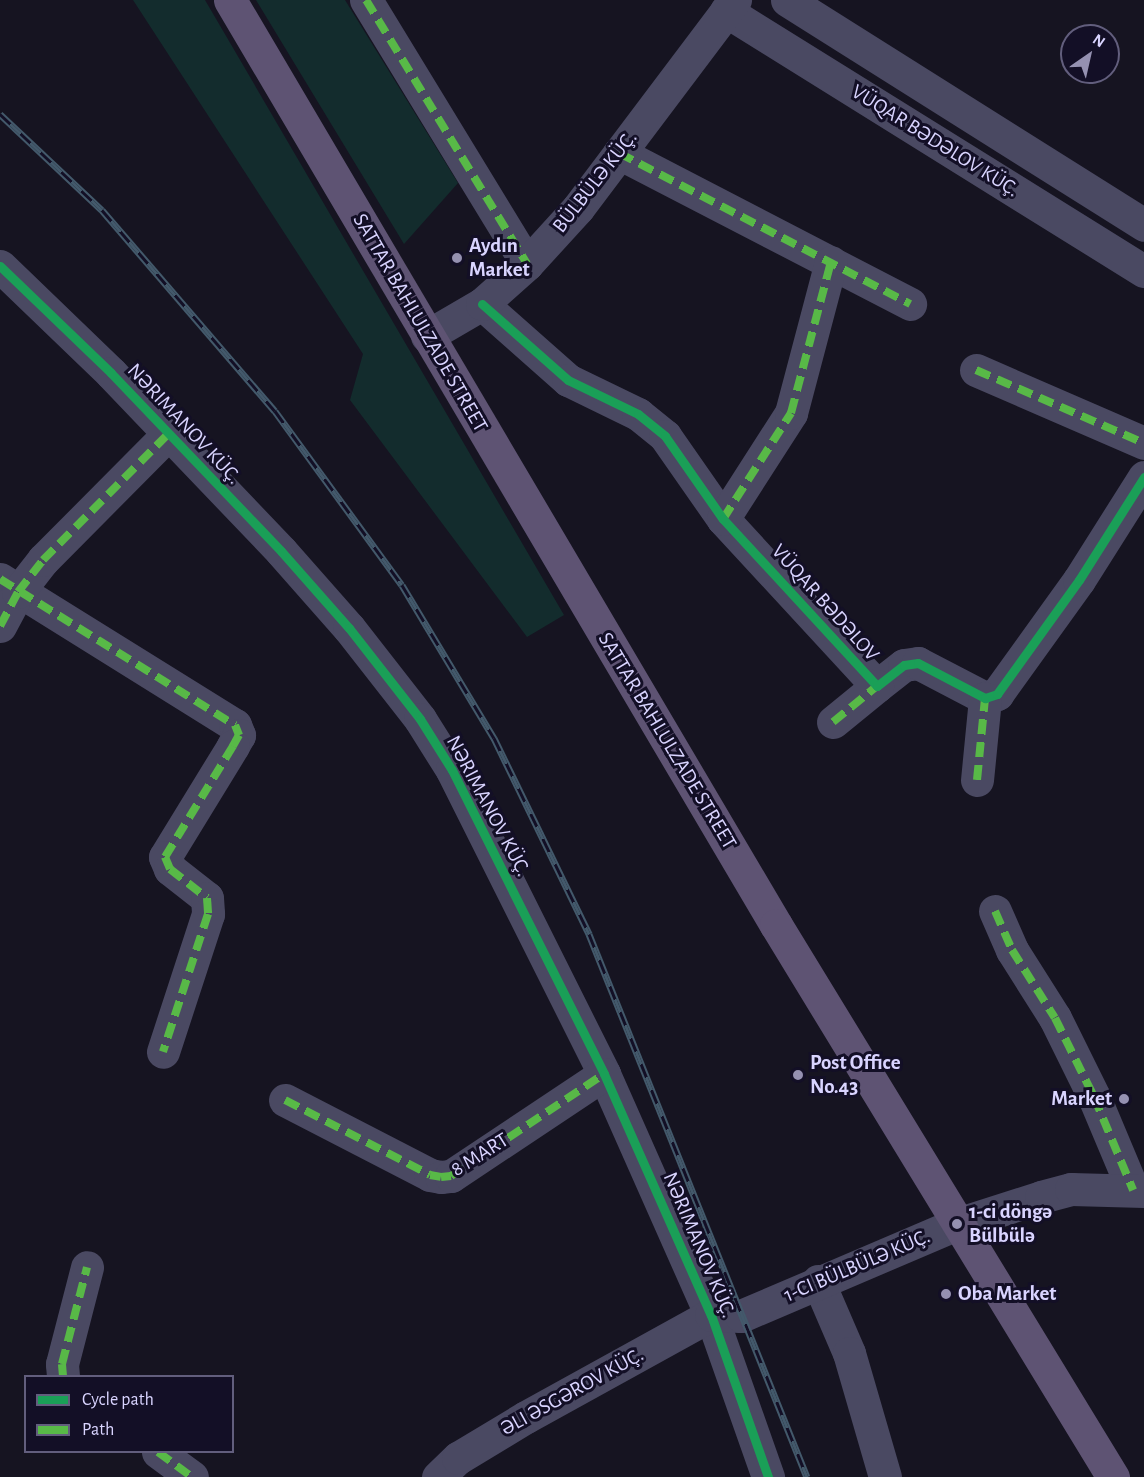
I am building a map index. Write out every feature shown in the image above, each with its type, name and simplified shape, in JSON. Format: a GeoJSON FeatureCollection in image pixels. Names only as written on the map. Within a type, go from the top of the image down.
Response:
{"type":"FeatureCollection","features":[{"type":"Feature","properties":{"kind":"main road","name":"SATTAR BAHLULZADE STREET"},"geometry":{"type":"LineString","coordinates":[[230,0],[427,336],[957,1224],[1113,1477]]}},
{"type":"Feature","properties":{"kind":"street"},"geometry":{"type":"LineString","coordinates":[[366,0],[527,264]]}},
{"type":"Feature","properties":{"kind":"street"},"geometry":{"type":"LineString","coordinates":[[787,0],[1144,225]]}},
{"type":"Feature","properties":{"kind":"street","name":"BÜLBÜLƏ KÜÇ."},"geometry":{"type":"LineString","coordinates":[[427,336],[482,304],[527,264],[578,208],[730,6]]}},
{"type":"Feature","properties":{"kind":"street","name":"VÜQAR BƏDƏLOV KÜÇ."},"geometry":{"type":"LineString","coordinates":[[730,6],[1144,271]]}},
{"type":"Feature","properties":{"kind":"street"},"geometry":{"type":"LineString","coordinates":[[619,153],[910,304]]}},
{"type":"Feature","properties":{"kind":"street"},"geometry":{"type":"LineString","coordinates":[[723,519],[791,413],[831,262]]}},
{"type":"Feature","properties":{"kind":"street","name":"NƏRIMANOV KÜÇ."},"geometry":{"type":"LineString","coordinates":[[0,266],[111,373],[281,551],[349,628],[420,719],[452,770],[604,1074],[711,1315],[768,1477]]}},
{"type":"Feature","properties":{"kind":"street","name":"VÜQAR BƏDƏLOV"},"geometry":{"type":"LineString","coordinates":[[482,304],[568,380],[638,414],[665,436],[723,519],[877,686],[904,665],[918,663],[985,698]]}},
{"type":"Feature","properties":{"kind":"street"},"geometry":{"type":"LineString","coordinates":[[976,370],[1144,443]]}},
{"type":"Feature","properties":{"kind":"street"},"geometry":{"type":"LineString","coordinates":[[0,626],[9,586],[43,560],[168,434]]}},
{"type":"Feature","properties":{"kind":"street"},"geometry":{"type":"LineString","coordinates":[[977,780],[985,698],[997,694],[1008,682],[1079,580],[1144,477]]}},
{"type":"Feature","properties":{"kind":"street"},"geometry":{"type":"LineString","coordinates":[[9,586],[235,725],[239,735],[165,857],[170,869],[207,898],[208,914],[163,1052]]}},
{"type":"Feature","properties":{"kind":"street"},"geometry":{"type":"LineString","coordinates":[[833,722],[877,686]]}},
{"type":"Feature","properties":{"kind":"street"},"geometry":{"type":"LineString","coordinates":[[994,911],[1012,950],[1055,1018],[1138,1191]]}},
{"type":"Feature","properties":{"kind":"street","name":"8 MART"},"geometry":{"type":"LineString","coordinates":[[285,1100],[430,1175],[441,1177],[452,1176],[604,1074]]}},
{"type":"Feature","properties":{"kind":"street","name":"1-CI BÜLBÜLƏ KÜÇ."},"geometry":{"type":"LineString","coordinates":[[711,1315],[741,1316],[818,1281],[957,1224],[1071,1190],[1138,1191]]}},
{"type":"Feature","properties":{"kind":"street"},"geometry":{"type":"LineString","coordinates":[[63,1375],[62,1364],[87,1267]]}},
{"type":"Feature","properties":{"kind":"street"},"geometry":{"type":"LineString","coordinates":[[818,1281],[849,1353],[885,1477]]}},
{"type":"Feature","properties":{"kind":"street","name":"ƏLI ƏSGƏROV KÜÇ."},"geometry":{"type":"LineString","coordinates":[[438,1477],[459,1458],[526,1417],[711,1315]]}},
{"type":"Feature","properties":{"kind":"street"},"geometry":{"type":"LineString","coordinates":[[159,1453],[192,1477]]}},
{"type":"Feature","properties":{"kind":"green space"},"geometry":{"type":"Polygon","coordinates":[[[133,0],[205,0],[564,615],[527,637],[350,400],[363,354],[133,0]]]}},
{"type":"Feature","properties":{"kind":"green space"},"geometry":{"type":"Polygon","coordinates":[[[256,0],[345,0],[458,183],[404,244],[256,0]]]}},
{"type":"Feature","properties":{"kind":"railway"},"geometry":{"type":"LineString","coordinates":[[0,114],[102,210],[275,411],[402,585],[494,738],[589,934],[807,1477]]}},
{"type":"Feature","properties":{"kind":"marked path"},"geometry":{"type":"LineString","coordinates":[[366,0],[527,264]]}},
{"type":"Feature","properties":{"kind":"marked path"},"geometry":{"type":"LineString","coordinates":[[619,153],[910,304]]}},
{"type":"Feature","properties":{"kind":"marked path"},"geometry":{"type":"LineString","coordinates":[[723,519],[791,413],[831,262]]}},
{"type":"Feature","properties":{"kind":"marked path"},"geometry":{"type":"LineString","coordinates":[[976,370],[1144,443]]}},
{"type":"Feature","properties":{"kind":"marked path"},"geometry":{"type":"LineString","coordinates":[[0,626],[18,592],[43,560],[168,434]]}},
{"type":"Feature","properties":{"kind":"marked path"},"geometry":{"type":"LineString","coordinates":[[0,579],[235,725],[239,735],[165,857],[170,869],[207,898],[208,914],[163,1052]]}},
{"type":"Feature","properties":{"kind":"marked path"},"geometry":{"type":"LineString","coordinates":[[833,722],[877,686]]}},
{"type":"Feature","properties":{"kind":"marked path"},"geometry":{"type":"LineString","coordinates":[[977,780],[985,698]]}},
{"type":"Feature","properties":{"kind":"marked path"},"geometry":{"type":"LineString","coordinates":[[995,911],[1012,950],[1055,1018],[1094,1097],[1133,1190]]}},
{"type":"Feature","properties":{"kind":"marked path"},"geometry":{"type":"LineString","coordinates":[[285,1100],[430,1175],[441,1177],[451,1176],[604,1074]]}},
{"type":"Feature","properties":{"kind":"marked path"},"geometry":{"type":"LineString","coordinates":[[63,1375],[62,1364],[87,1267]]}},
{"type":"Feature","properties":{"kind":"marked path"},"geometry":{"type":"LineString","coordinates":[[159,1453],[192,1477]]}},
{"type":"Feature","properties":{"kind":"cycle path"},"geometry":{"type":"LineString","coordinates":[[0,266],[111,373],[281,551],[349,628],[420,719],[452,770],[604,1074],[711,1315],[768,1477]]}},
{"type":"Feature","properties":{"kind":"cycle path"},"geometry":{"type":"LineString","coordinates":[[482,304],[568,380],[638,414],[665,436],[723,519],[877,686],[904,665],[918,663],[985,698],[997,694],[1079,580],[1144,477]]}},
{"type":"Feature","properties":{"kind":"place","name":"Aydın Market"},"geometry":{"type":"Point","coordinates":[457,258]}},
{"type":"Feature","properties":{"kind":"place","name":"Post Office No.43"},"geometry":{"type":"Point","coordinates":[798,1075]}},
{"type":"Feature","properties":{"kind":"place","name":"Market"},"geometry":{"type":"Point","coordinates":[1124,1099]}},
{"type":"Feature","properties":{"kind":"place","name":"1-ci döngə Bülbülə"},"geometry":{"type":"Point","coordinates":[957,1224]}},
{"type":"Feature","properties":{"kind":"place","name":"Oba Market"},"geometry":{"type":"Point","coordinates":[946,1294]}}]}
